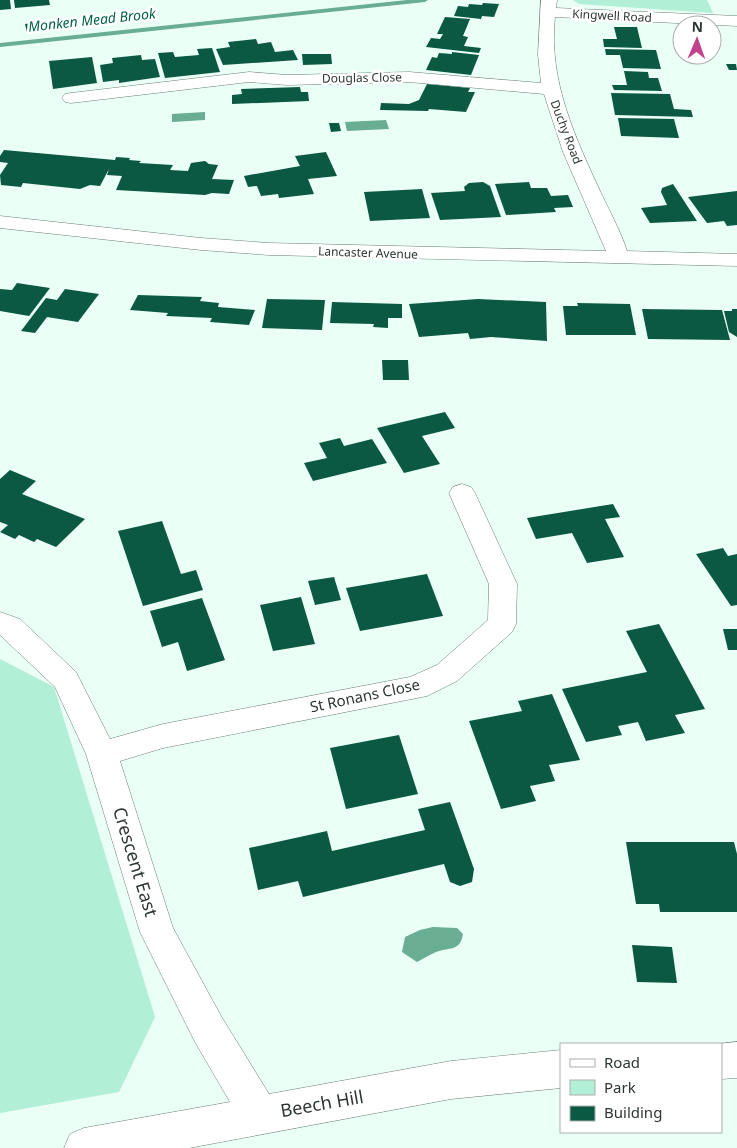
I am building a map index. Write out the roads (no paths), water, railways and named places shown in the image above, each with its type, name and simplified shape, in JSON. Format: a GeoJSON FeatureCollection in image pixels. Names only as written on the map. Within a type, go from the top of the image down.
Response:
{"type":"FeatureCollection","features":[{"type":"Feature","properties":{"kind":"street","name":"Kingwell Road"},"geometry":{"type":"LineString","coordinates":[[548,6],[737,21]]}},
{"type":"Feature","properties":{"kind":"street","name":"Duchy Road"},"geometry":{"type":"LineString","coordinates":[[548,6],[544,59],[551,89],[566,137],[618,258]]}},
{"type":"Feature","properties":{"kind":"street","name":"Douglas Close"},"geometry":{"type":"LineString","coordinates":[[71,98],[174,88],[249,77],[287,80],[382,76],[551,89]]}},
{"type":"Feature","properties":{"kind":"street","name":"Lancaster Avenue"},"geometry":{"type":"LineString","coordinates":[[0,222],[200,244],[269,249],[737,260]]}},
{"type":"Feature","properties":{"kind":"street","name":"St Ronans Close"},"geometry":{"type":"LineString","coordinates":[[102,754],[163,736],[416,688],[447,673],[502,624],[503,584],[462,493]]}},
{"type":"Feature","properties":{"kind":"street","name":"Crescent East"},"geometry":{"type":"LineString","coordinates":[[0,623],[10,627],[66,680],[102,754],[157,932],[208,1029],[260,1115]]}},
{"type":"Feature","properties":{"kind":"street"},"geometry":{"type":"LineString","coordinates":[[722,1061],[737,1060]]}},
{"type":"Feature","properties":{"kind":"street","name":"Beech Hill"},"geometry":{"type":"LineString","coordinates":[[84,1148],[451,1080],[560,1069]]}},
{"type":"Feature","properties":{"kind":"waterway","name":"Monken Mead Brook"},"geometry":{"type":"LineString","coordinates":[[0,45],[425,0]]}}]}
